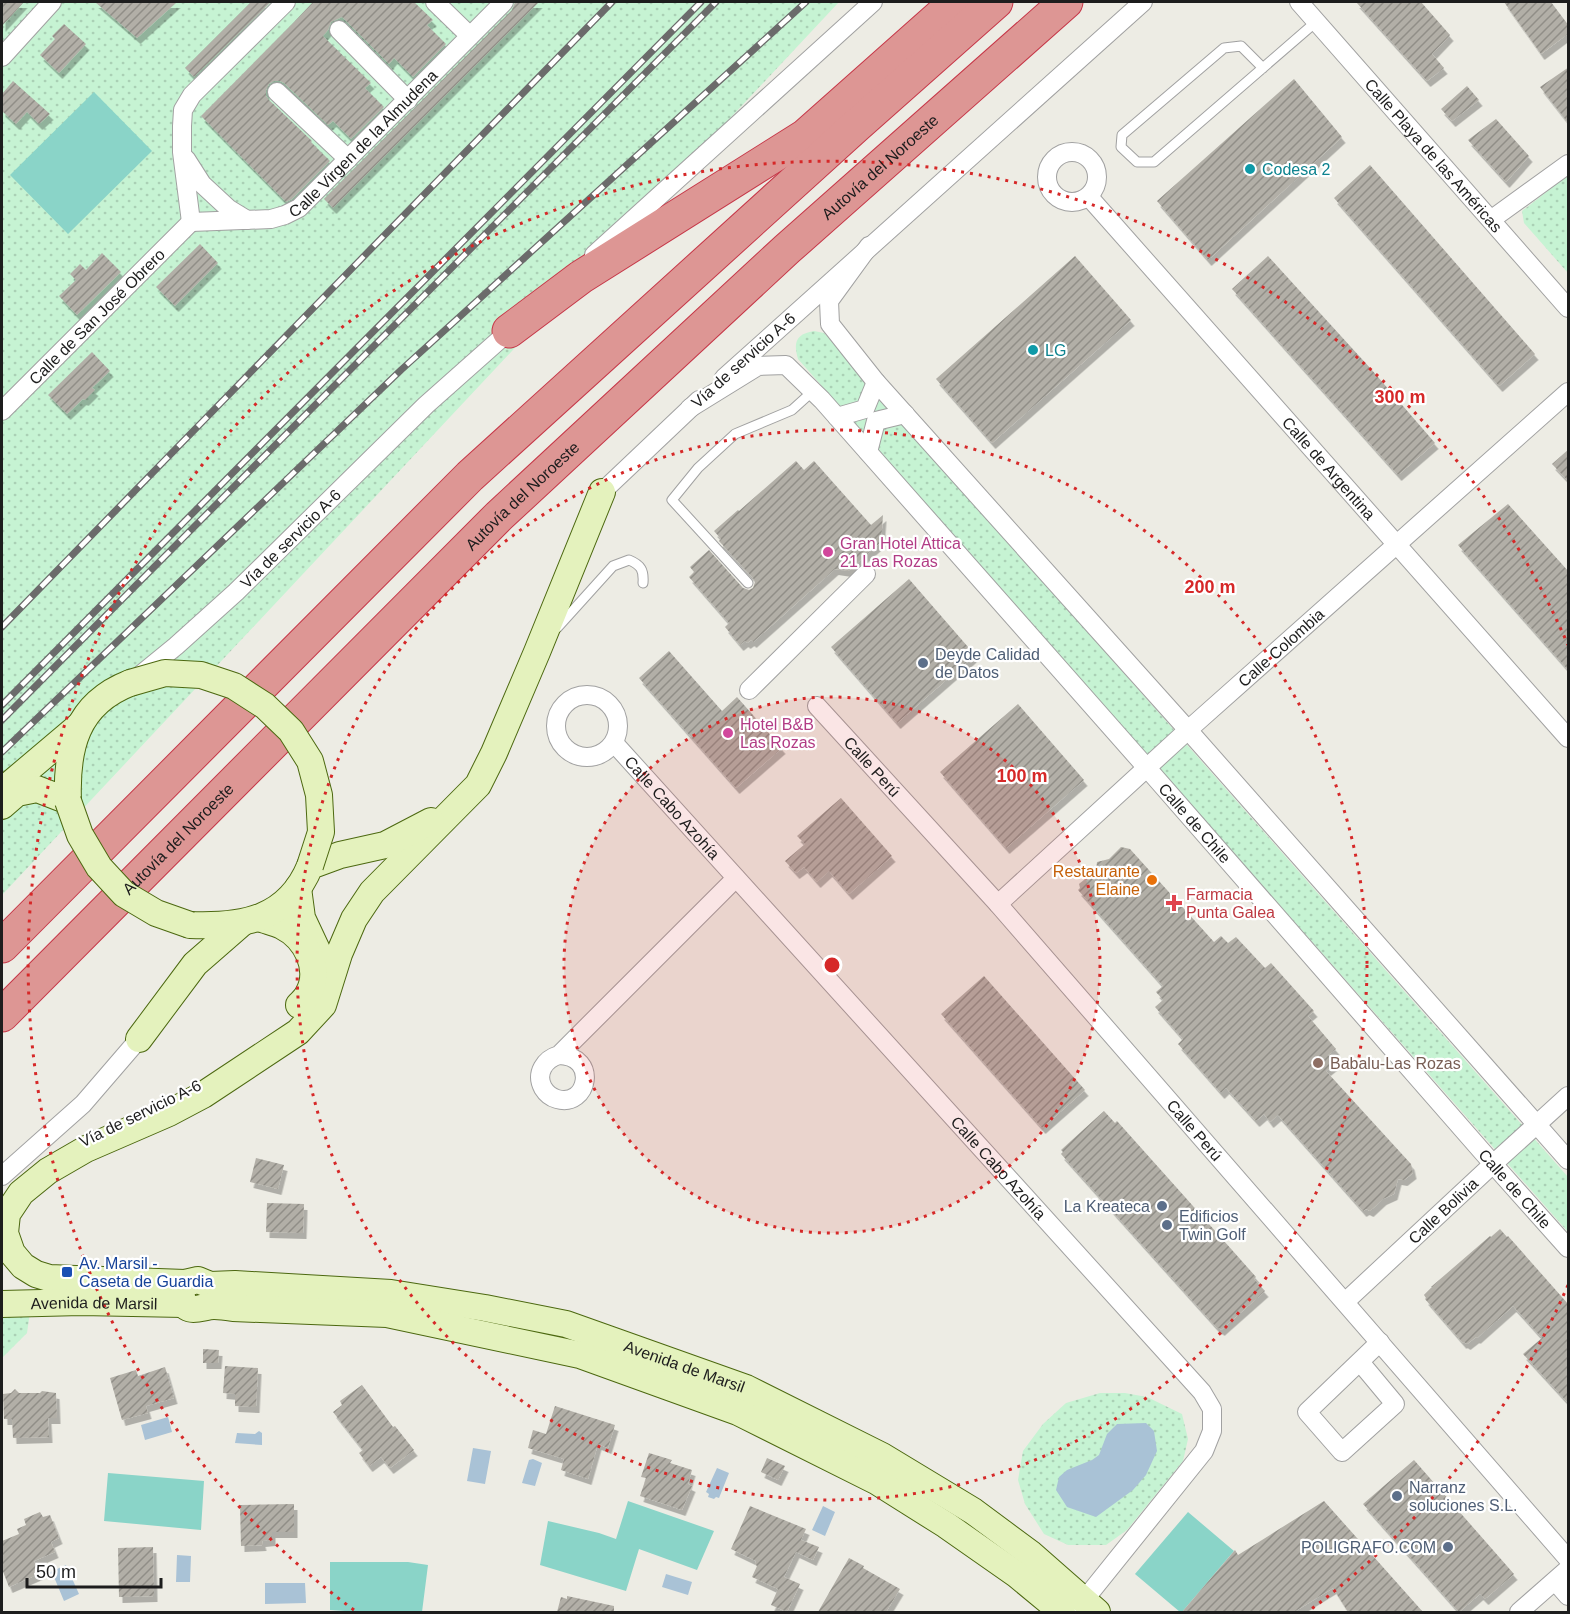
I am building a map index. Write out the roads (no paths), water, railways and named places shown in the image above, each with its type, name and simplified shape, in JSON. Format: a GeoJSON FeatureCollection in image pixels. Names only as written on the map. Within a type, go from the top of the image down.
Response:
{"type":"FeatureCollection","features":[{"type":"Feature","properties":{"kind":"highway"},"geometry":{"type":"LineString","coordinates":[[509,331],[581,277],[805,136],[956,2]]}},
{"type":"Feature","properties":{"kind":"highway"},"geometry":{"type":"LineString","coordinates":[[2,946],[470,476],[996,2]]}},
{"type":"Feature","properties":{"kind":"highway","name":"Autovía del Noroeste"},"geometry":{"type":"LineString","coordinates":[[6,1012],[499,516],[786,249],[1066,2]]}},
{"type":"Feature","properties":{"kind":"street"},"geometry":{"type":"LineString","coordinates":[[2,57],[52,2]]}},
{"type":"Feature","properties":{"kind":"street"},"geometry":{"type":"LineString","coordinates":[[191,222],[182,152],[183,110],[192,96],[286,2]]}},
{"type":"Feature","properties":{"kind":"street"},"geometry":{"type":"LineString","coordinates":[[435,2],[470,36]]}},
{"type":"Feature","properties":{"kind":"street","name":"Calle Virgen de la Almudena"},"geometry":{"type":"LineString","coordinates":[[191,222],[271,219],[298,208],[504,2]]}},
{"type":"Feature","properties":{"kind":"street","name":"Vía de servicio A-6"},"geometry":{"type":"LineString","coordinates":[[130,683],[176,646],[236,592],[426,405],[873,2]]}},
{"type":"Feature","properties":{"kind":"street","name":"Vía de servicio A-6"},"geometry":{"type":"LineString","coordinates":[[81,1302],[35,1292],[14,1277],[7,1256],[5,1233],[7,1214],[21,1192],[48,1171],[86,1149],[203,1095],[298,1032],[323,1005],[354,919],[372,892],[478,785],[494,753],[602,492],[690,408],[1143,2]]}},
{"type":"Feature","properties":{"kind":"street","name":"Calle Playa de las Américas"},"geometry":{"type":"LineString","coordinates":[[1299,2],[1569,308]]}},
{"type":"Feature","properties":{"kind":"street"},"geometry":{"type":"LineString","coordinates":[[339,30],[408,100]]}},
{"type":"Feature","properties":{"kind":"street"},"geometry":{"type":"LineString","coordinates":[[277,92],[348,159]]}},
{"type":"Feature","properties":{"kind":"street"},"geometry":{"type":"LineString","coordinates":[[182,152],[202,184],[229,209],[247,220]]}},
{"type":"Feature","properties":{"kind":"street"},"geometry":{"type":"LineString","coordinates":[[1492,219],[1569,164]]}},
{"type":"Feature","properties":{"kind":"street","name":"Calle de Argentina"},"geometry":{"type":"LineString","coordinates":[[1089,197],[1569,738]]}},
{"type":"Feature","properties":{"kind":"street","name":"Calle de San José Obrero"},"geometry":{"type":"LineString","coordinates":[[2,411],[191,222]]}},
{"type":"Feature","properties":{"kind":"street"},"geometry":{"type":"LineString","coordinates":[[869,246],[830,301],[830,324],[876,382],[1569,1160]]}},
{"type":"Feature","properties":{"kind":"street","name":"Calle de Chile"},"geometry":{"type":"LineString","coordinates":[[690,408],[758,366],[786,365],[837,417],[1569,1248]]}},
{"type":"Feature","properties":{"kind":"street"},"geometry":{"type":"LineString","coordinates":[[837,417],[865,409],[876,382]]}},
{"type":"Feature","properties":{"kind":"street","name":"Calle Colombia"},"geometry":{"type":"LineString","coordinates":[[998,904],[1188,730],[1569,393]]}},
{"type":"Feature","properties":{"kind":"street"},"geometry":{"type":"LineString","coordinates":[[868,452],[876,421],[905,414]]}},
{"type":"Feature","properties":{"kind":"street"},"geometry":{"type":"LineString","coordinates":[[749,690],[866,574]]}},
{"type":"Feature","properties":{"kind":"street"},"geometry":{"type":"LineString","coordinates":[[2,791],[79,726],[96,704],[117,688],[165,673],[201,675],[234,686],[265,706],[291,731],[310,760],[319,795],[321,832],[304,877],[281,906],[251,921],[217,926],[190,925],[156,913],[124,894],[99,867],[80,835],[68,801],[67,775],[71,750],[79,726]]}},
{"type":"Feature","properties":{"kind":"street","name":"Calle Perú"},"geometry":{"type":"LineString","coordinates":[[817,706],[998,904],[1569,1559]]}},
{"type":"Feature","properties":{"kind":"street","name":"Calle Cabo Azohía"},"geometry":{"type":"LineString","coordinates":[[614,743],[1202,1392],[1212,1409],[1212,1431],[1204,1451],[1085,1608]]}},
{"type":"Feature","properties":{"kind":"street"},"geometry":{"type":"LineString","coordinates":[[2,806],[17,793],[37,789],[68,801]]}},
{"type":"Feature","properties":{"kind":"street","name":"Vía de servicio A-6"},"geometry":{"type":"LineString","coordinates":[[243,1069],[301,1018],[319,994],[323,976],[322,958],[302,918],[304,877],[340,855],[385,845],[460,804]]}},
{"type":"Feature","properties":{"kind":"street"},"geometry":{"type":"LineString","coordinates":[[559,1055],[736,878]]}},
{"type":"Feature","properties":{"kind":"street","name":"Vía de servicio A-6"},"geometry":{"type":"LineString","coordinates":[[2,1176],[83,1104],[139,1039],[195,964],[251,921],[284,927],[303,941],[312,960],[313,977],[309,994],[291,1016],[236,1062],[199,1086],[165,1104],[83,1140],[43,1162],[19,1181],[2,1206]]}},
{"type":"Feature","properties":{"kind":"street","name":"Calle Bolivia"},"geometry":{"type":"LineString","coordinates":[[1345,1302],[1569,1095]]}},
{"type":"Feature","properties":{"kind":"street","name":"Avenida de Marsil"},"geometry":{"type":"LineString","coordinates":[[7,1256],[36,1274],[49,1278],[198,1295],[233,1308],[387,1314],[580,1355],[738,1412],[876,1481],[946,1525],[1016,1574],[1062,1612]]}},
{"type":"Feature","properties":{"kind":"street","name":"Avenida de Marsil"},"geometry":{"type":"LineString","coordinates":[[2,1304],[198,1295],[235,1284],[391,1293],[566,1324],[746,1388],[882,1456],[973,1511],[1031,1554],[1085,1608]]}},
{"type":"Feature","properties":{"kind":"street"},"geometry":{"type":"LineString","coordinates":[[1360,1362],[1395,1404],[1342,1452],[1307,1412],[1380,1342]]}},
{"type":"Feature","properties":{"kind":"street"},"geometry":{"type":"LineString","coordinates":[[1376,1381],[1397,1362]]}},
{"type":"Feature","properties":{"kind":"street"},"geometry":{"type":"LineString","coordinates":[[1520,1612],[1562,1575],[1569,1596]]}},
{"type":"Feature","properties":{"kind":"lane"},"geometry":{"type":"LineString","coordinates":[[1263,68],[1241,46],[1224,48],[1122,135],[1121,147],[1137,162],[1154,162],[1263,68],[1317,21]]}},
{"type":"Feature","properties":{"kind":"lane"},"geometry":{"type":"LineString","coordinates":[[748,583],[672,500],[699,468],[735,434],[792,410],[813,391]]}},
{"type":"Feature","properties":{"kind":"lane"},"geometry":{"type":"LineString","coordinates":[[535,656],[562,622],[613,566],[629,560],[637,563],[644,573],[643,583]]}},
{"type":"Feature","properties":{"kind":"railway"},"geometry":{"type":"LineString","coordinates":[[2,627],[612,2]]}},
{"type":"Feature","properties":{"kind":"railway"},"geometry":{"type":"LineString","coordinates":[[2,705],[701,2]]}},
{"type":"Feature","properties":{"kind":"railway"},"geometry":{"type":"LineString","coordinates":[[2,720],[716,2]]}},
{"type":"Feature","properties":{"kind":"railway"},"geometry":{"type":"LineString","coordinates":[[2,752],[401,370],[806,2]]}},
{"type":"Feature","properties":{"kind":"place","name":"Codesa 2"},"geometry":{"type":"Point","coordinates":[1250,169]}},
{"type":"Feature","properties":{"kind":"place","name":"LG"},"geometry":{"type":"Point","coordinates":[1033,350]}},
{"type":"Feature","properties":{"kind":"place","name":"Gran Hotel Attica 21 Las Rozas"},"geometry":{"type":"Point","coordinates":[828,552]}},
{"type":"Feature","properties":{"kind":"place","name":"Deyde Calidad de Datos"},"geometry":{"type":"Point","coordinates":[923,663]}},
{"type":"Feature","properties":{"kind":"place","name":"Hotel B&B Las Rozas"},"geometry":{"type":"Point","coordinates":[728,733]}},
{"type":"Feature","properties":{"kind":"place","name":"Restaurante Elaine"},"geometry":{"type":"Point","coordinates":[1152,880]}},
{"type":"Feature","properties":{"kind":"place","name":"Farmacia Punta Galea"},"geometry":{"type":"Point","coordinates":[1174,903]}},
{"type":"Feature","properties":{"kind":"place","name":"Babalu-Las Rozas"},"geometry":{"type":"Point","coordinates":[1318,1063]}},
{"type":"Feature","properties":{"kind":"place","name":"La Kreateca"},"geometry":{"type":"Point","coordinates":[1162,1206]}},
{"type":"Feature","properties":{"kind":"place","name":"Edificios Twin Golf"},"geometry":{"type":"Point","coordinates":[1167,1225]}},
{"type":"Feature","properties":{"kind":"place","name":"Av. Marsil - Caseta de Guardia"},"geometry":{"type":"Point","coordinates":[67,1272]}},
{"type":"Feature","properties":{"kind":"place","name":"Narranz soluciones S.L."},"geometry":{"type":"Point","coordinates":[1397,1496]}},
{"type":"Feature","properties":{"kind":"place","name":"POLIGRAFO.COM"},"geometry":{"type":"Point","coordinates":[1448,1547]}}]}
